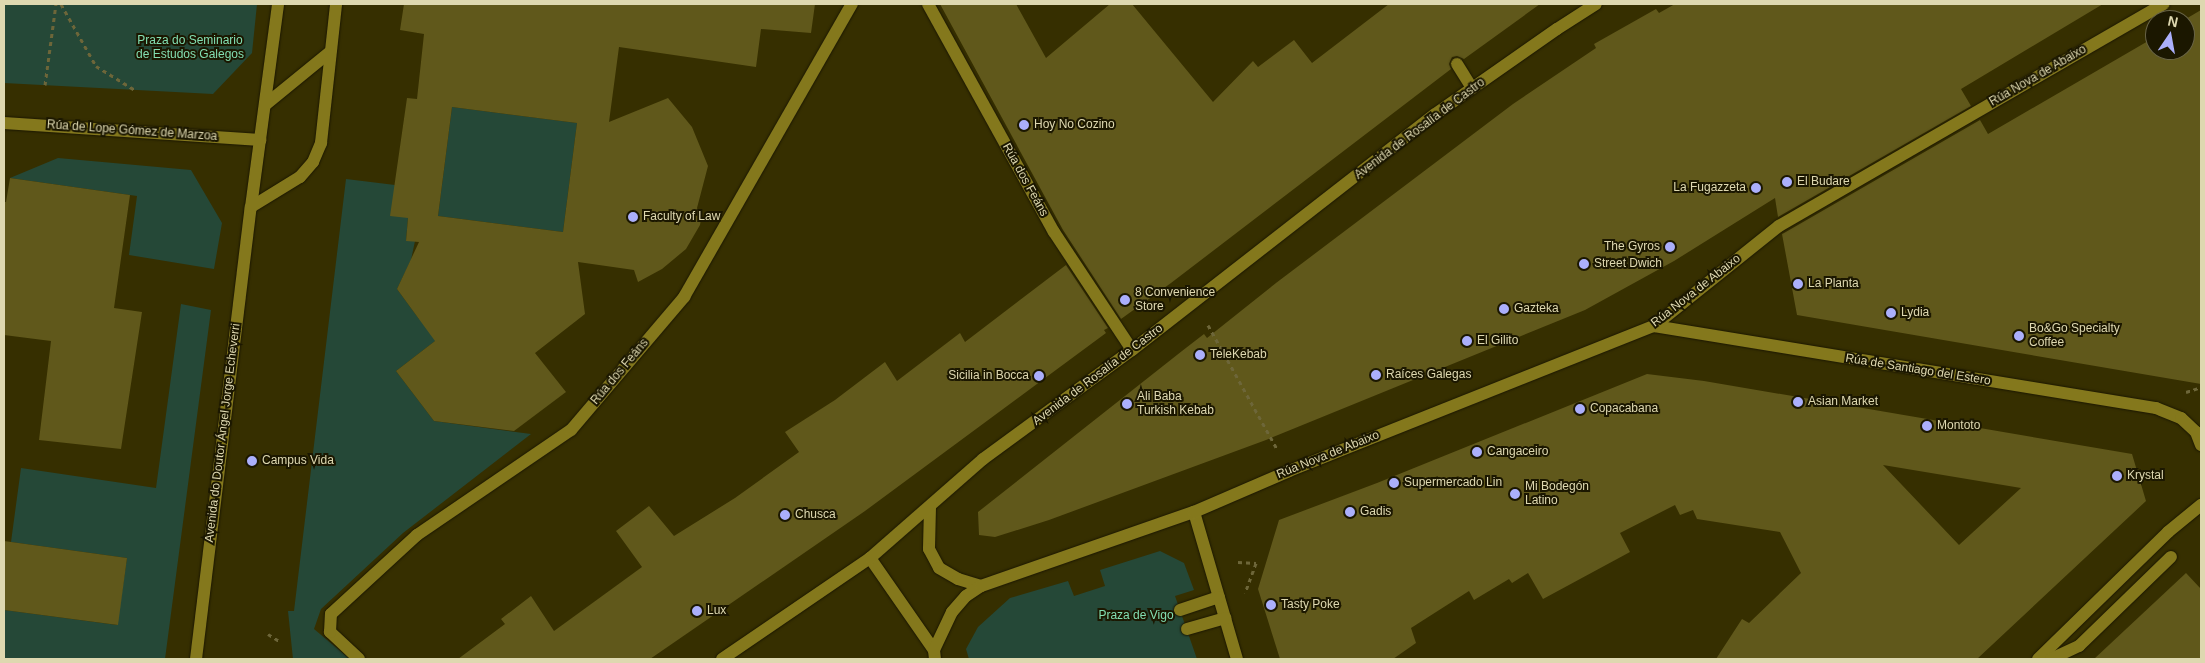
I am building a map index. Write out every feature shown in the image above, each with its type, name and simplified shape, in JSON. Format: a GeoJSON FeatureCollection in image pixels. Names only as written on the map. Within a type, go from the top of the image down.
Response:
{"type":"FeatureCollection","features":[{"type":"Feature","properties":{"kind":"street","name":"Avenida do Doutor Ángel Jorge Echeverri"},"geometry":{"type":"LineString","coordinates":[[196,659],[251,207],[278,4]]}},
{"type":"Feature","properties":{"kind":"street"},"geometry":{"type":"LineString","coordinates":[[251,207],[300,177],[313,162],[321,143],[336,4]]}},
{"type":"Feature","properties":{"kind":"street","name":"Rúa dos Feáns"},"geometry":{"type":"LineString","coordinates":[[359,659],[330,632],[331,614],[417,535],[571,430],[684,297],[852,4]]}},
{"type":"Feature","properties":{"kind":"street","name":"Rúa dos Feáns"},"geometry":{"type":"LineString","coordinates":[[928,4],[1054,232],[1132,350]]}},
{"type":"Feature","properties":{"kind":"street","name":"Avenida de Rosalía de Castro"},"geometry":{"type":"LineString","coordinates":[[722,659],[870,558],[983,459],[1132,350],[1472,88],[1596,4]]}},
{"type":"Feature","properties":{"kind":"street","name":"Rúa Nova de Abaixo"},"geometry":{"type":"LineString","coordinates":[[1194,512],[1297,467],[1654,326],[1778,226],[2164,4]]}},
{"type":"Feature","properties":{"kind":"street"},"geometry":{"type":"LineString","coordinates":[[265,105],[330,52]]}},
{"type":"Feature","properties":{"kind":"street"},"geometry":{"type":"LineString","coordinates":[[1457,64],[1472,88]]}},
{"type":"Feature","properties":{"kind":"street","name":"Rúa de Lope Gómez de Marzoa"},"geometry":{"type":"LineString","coordinates":[[4,123],[260,140]]}},
{"type":"Feature","properties":{"kind":"street","name":"Rúa de Santiago del Estero"},"geometry":{"type":"LineString","coordinates":[[1654,326],[2156,408],[2181,418],[2196,432],[2201,445]]}},
{"type":"Feature","properties":{"kind":"street"},"geometry":{"type":"LineString","coordinates":[[2038,659],[2168,532],[2201,505]]}},
{"type":"Feature","properties":{"kind":"street"},"geometry":{"type":"LineString","coordinates":[[930,507],[929,549],[939,568],[958,579],[981,586]]}},
{"type":"Feature","properties":{"kind":"street"},"geometry":{"type":"LineString","coordinates":[[935,655],[952,612],[966,596],[981,586],[1194,512],[1237,659]]}},
{"type":"Feature","properties":{"kind":"street"},"geometry":{"type":"LineString","coordinates":[[2051,659],[2079,646],[2171,556]]}},
{"type":"Feature","properties":{"kind":"street"},"geometry":{"type":"LineString","coordinates":[[870,558],[935,655]]}},
{"type":"Feature","properties":{"kind":"street"},"geometry":{"type":"LineString","coordinates":[[1180,610],[1219,597]]}},
{"type":"Feature","properties":{"kind":"street"},"geometry":{"type":"LineString","coordinates":[[1187,629],[1225,618]]}},
{"type":"Feature","properties":{"kind":"path"},"geometry":{"type":"LineString","coordinates":[[45,85],[56,4]]}},
{"type":"Feature","properties":{"kind":"path"},"geometry":{"type":"LineString","coordinates":[[61,4],[96,66],[135,90]]}},
{"type":"Feature","properties":{"kind":"path"},"geometry":{"type":"LineString","coordinates":[[1208,325],[1280,456]]}},
{"type":"Feature","properties":{"kind":"path"},"geometry":{"type":"LineString","coordinates":[[2181,394],[2201,387]]}},
{"type":"Feature","properties":{"kind":"path"},"geometry":{"type":"LineString","coordinates":[[1238,562],[1256,564],[1245,591],[1247,600]]}},
{"type":"Feature","properties":{"kind":"path"},"geometry":{"type":"LineString","coordinates":[[268,634],[281,642]]}},
{"type":"Feature","properties":{"kind":"green space","name":"Praza do Seminario de Estudos Galegos"},"geometry":{"type":"Polygon","coordinates":[[[4,4],[257,4],[252,53],[213,94],[4,83],[4,4]]]}},
{"type":"Feature","properties":{"kind":"green space"},"geometry":{"type":"Polygon","coordinates":[[[452,107],[577,123],[563,232],[438,216],[452,107]]]}},
{"type":"Feature","properties":{"kind":"green space"},"geometry":{"type":"Polygon","coordinates":[[[58,158],[191,170],[222,223],[214,269],[129,255],[137,196],[10,178],[58,158]]]}},
{"type":"Feature","properties":{"kind":"green space"},"geometry":{"type":"Polygon","coordinates":[[[346,179],[395,185],[408,218],[406,240],[415,241],[411,260],[397,289],[419,319],[453,323],[452,328],[396,371],[434,421],[531,434],[403,533],[321,609],[314,629],[350,659],[293,659],[288,611],[294,611],[346,179]]]}},
{"type":"Feature","properties":{"kind":"green space"},"geometry":{"type":"Polygon","coordinates":[[[181,304],[211,310],[165,659],[4,659],[4,610],[117,625],[127,558],[11,542],[21,468],[156,488],[181,304]]]}},
{"type":"Feature","properties":{"kind":"green space","name":"Praza de Vigo"},"geometry":{"type":"Polygon","coordinates":[[[1160,551],[1184,563],[1194,590],[1175,596],[1197,659],[969,659],[966,649],[978,627],[1010,598],[1068,581],[1074,596],[1105,586],[1100,570],[1160,551]]]}},
{"type":"Feature","properties":{"kind":"building","name":"Faculty of Law"},"geometry":{"type":"Polygon","coordinates":[[[404,4],[815,4],[811,33],[761,29],[756,67],[619,47],[609,122],[668,98],[692,127],[708,166],[697,208],[701,219],[700,225],[686,249],[662,269],[638,282],[634,270],[578,262],[585,314],[535,353],[566,392],[514,431],[434,421],[396,371],[435,341],[397,289],[419,242],[406,241],[408,218],[390,216],[407,98],[417,99],[424,34],[400,30],[404,4]],[[452,107],[438,216],[563,232],[577,123],[452,107]]]}},
{"type":"Feature","properties":{"kind":"building"},"geometry":{"type":"Polygon","coordinates":[[[940,4],[1016,4],[1046,58],[1110,4],[1132,4],[1213,102],[1253,61],[1258,67],[1294,40],[1312,63],[1389,4],[1540,4],[1464,59],[1457,56],[1452,57],[1449,64],[1451,69],[1121,319],[1063,230],[940,4]]]}},
{"type":"Feature","properties":{"kind":"building"},"geometry":{"type":"Polygon","coordinates":[[[1675,4],[2103,4],[1961,89],[1971,106],[1778,217],[1775,198],[1674,261],[1585,310],[1266,440],[1049,520],[995,537],[979,535],[978,512],[1204,334],[1207,338],[1276,283],[1513,104],[1596,48],[1594,44],[1656,9],[1659,13],[1675,4]]]}},
{"type":"Feature","properties":{"kind":"building"},"geometry":{"type":"Polygon","coordinates":[[[2201,10],[2201,384],[1797,315],[1782,234],[1980,120],[1988,134],[2145,43],[2145,60],[2195,60],[2195,14],[2201,10]]]}},
{"type":"Feature","properties":{"kind":"building"},"geometry":{"type":"Polygon","coordinates":[[[10,178],[130,195],[114,308],[142,312],[121,449],[39,440],[51,341],[4,335],[4,202],[6,202],[10,178]]]}},
{"type":"Feature","properties":{"kind":"building"},"geometry":{"type":"Polygon","coordinates":[[[1066,265],[1108,328],[1104,330],[1106,333],[865,511],[650,659],[458,659],[505,624],[501,619],[531,596],[554,631],[642,567],[616,531],[649,506],[674,536],[735,498],[799,452],[785,432],[835,400],[885,362],[897,381],[960,333],[965,342],[1066,265]]]}},
{"type":"Feature","properties":{"kind":"building"},"geometry":{"type":"Polygon","coordinates":[[[1647,374],[1704,381],[2132,454],[2146,501],[1977,659],[1716,659],[1742,619],[1749,623],[1801,573],[1780,532],[1697,519],[1693,510],[1680,515],[1675,505],[1620,533],[1630,552],[1543,599],[1528,573],[1512,583],[1509,579],[1474,600],[1469,591],[1411,628],[1416,643],[1393,659],[1280,659],[1258,589],[1279,520],[1377,483],[1647,374]],[[1883,465],[1959,545],[2021,488],[1883,465]]]}},
{"type":"Feature","properties":{"kind":"building"},"geometry":{"type":"Polygon","coordinates":[[[4,541],[127,558],[118,625],[4,610],[4,541]]]}},
{"type":"Feature","properties":{"kind":"building"},"geometry":{"type":"Polygon","coordinates":[[[2186,573],[2201,589],[2201,659],[2094,659],[2186,573]]]}},
{"type":"Feature","properties":{"kind":"place","name":"Hoy No Cozino"},"geometry":{"type":"Point","coordinates":[1024,125]}},
{"type":"Feature","properties":{"kind":"place","name":"El Budare"},"geometry":{"type":"Point","coordinates":[1787,182]}},
{"type":"Feature","properties":{"kind":"place","name":"La Fugazzeta"},"geometry":{"type":"Point","coordinates":[1756,188]}},
{"type":"Feature","properties":{"kind":"place","name":"Faculty of Law"},"geometry":{"type":"Point","coordinates":[633,217]}},
{"type":"Feature","properties":{"kind":"place","name":"The Gyros"},"geometry":{"type":"Point","coordinates":[1670,247]}},
{"type":"Feature","properties":{"kind":"place","name":"Street Dwich"},"geometry":{"type":"Point","coordinates":[1584,264]}},
{"type":"Feature","properties":{"kind":"place","name":"La Planta"},"geometry":{"type":"Point","coordinates":[1798,284]}},
{"type":"Feature","properties":{"kind":"place","name":"8 Convenience Store"},"geometry":{"type":"Point","coordinates":[1125,300]}},
{"type":"Feature","properties":{"kind":"place","name":"Gazteka"},"geometry":{"type":"Point","coordinates":[1504,309]}},
{"type":"Feature","properties":{"kind":"place","name":"Lydia"},"geometry":{"type":"Point","coordinates":[1891,313]}},
{"type":"Feature","properties":{"kind":"place","name":"Bo&Go Specialty Coffee"},"geometry":{"type":"Point","coordinates":[2019,336]}},
{"type":"Feature","properties":{"kind":"place","name":"El Gilito"},"geometry":{"type":"Point","coordinates":[1467,341]}},
{"type":"Feature","properties":{"kind":"place","name":"TeleKebab"},"geometry":{"type":"Point","coordinates":[1200,355]}},
{"type":"Feature","properties":{"kind":"place","name":"Raíces Galegas"},"geometry":{"type":"Point","coordinates":[1376,375]}},
{"type":"Feature","properties":{"kind":"place","name":"Sicilia in Bocca"},"geometry":{"type":"Point","coordinates":[1039,376]}},
{"type":"Feature","properties":{"kind":"place","name":"Asian Market"},"geometry":{"type":"Point","coordinates":[1798,402]}},
{"type":"Feature","properties":{"kind":"place","name":"Ali Baba Turkish Kebab"},"geometry":{"type":"Point","coordinates":[1127,404]}},
{"type":"Feature","properties":{"kind":"place","name":"Copacabana"},"geometry":{"type":"Point","coordinates":[1580,409]}},
{"type":"Feature","properties":{"kind":"place","name":"Montoto"},"geometry":{"type":"Point","coordinates":[1927,426]}},
{"type":"Feature","properties":{"kind":"place","name":"Cangaceiro"},"geometry":{"type":"Point","coordinates":[1477,452]}},
{"type":"Feature","properties":{"kind":"place","name":"Campus Vida"},"geometry":{"type":"Point","coordinates":[252,461]}},
{"type":"Feature","properties":{"kind":"place","name":"Krystal"},"geometry":{"type":"Point","coordinates":[2117,476]}},
{"type":"Feature","properties":{"kind":"place","name":"Supermercado Lin"},"geometry":{"type":"Point","coordinates":[1394,483]}},
{"type":"Feature","properties":{"kind":"place","name":"Mi Bodegón Latino"},"geometry":{"type":"Point","coordinates":[1515,494]}},
{"type":"Feature","properties":{"kind":"place","name":"Gadis"},"geometry":{"type":"Point","coordinates":[1350,512]}},
{"type":"Feature","properties":{"kind":"place","name":"Chusca"},"geometry":{"type":"Point","coordinates":[785,515]}},
{"type":"Feature","properties":{"kind":"place","name":"Tasty Poke"},"geometry":{"type":"Point","coordinates":[1271,605]}},
{"type":"Feature","properties":{"kind":"place","name":"Lux"},"geometry":{"type":"Point","coordinates":[697,611]}}]}
